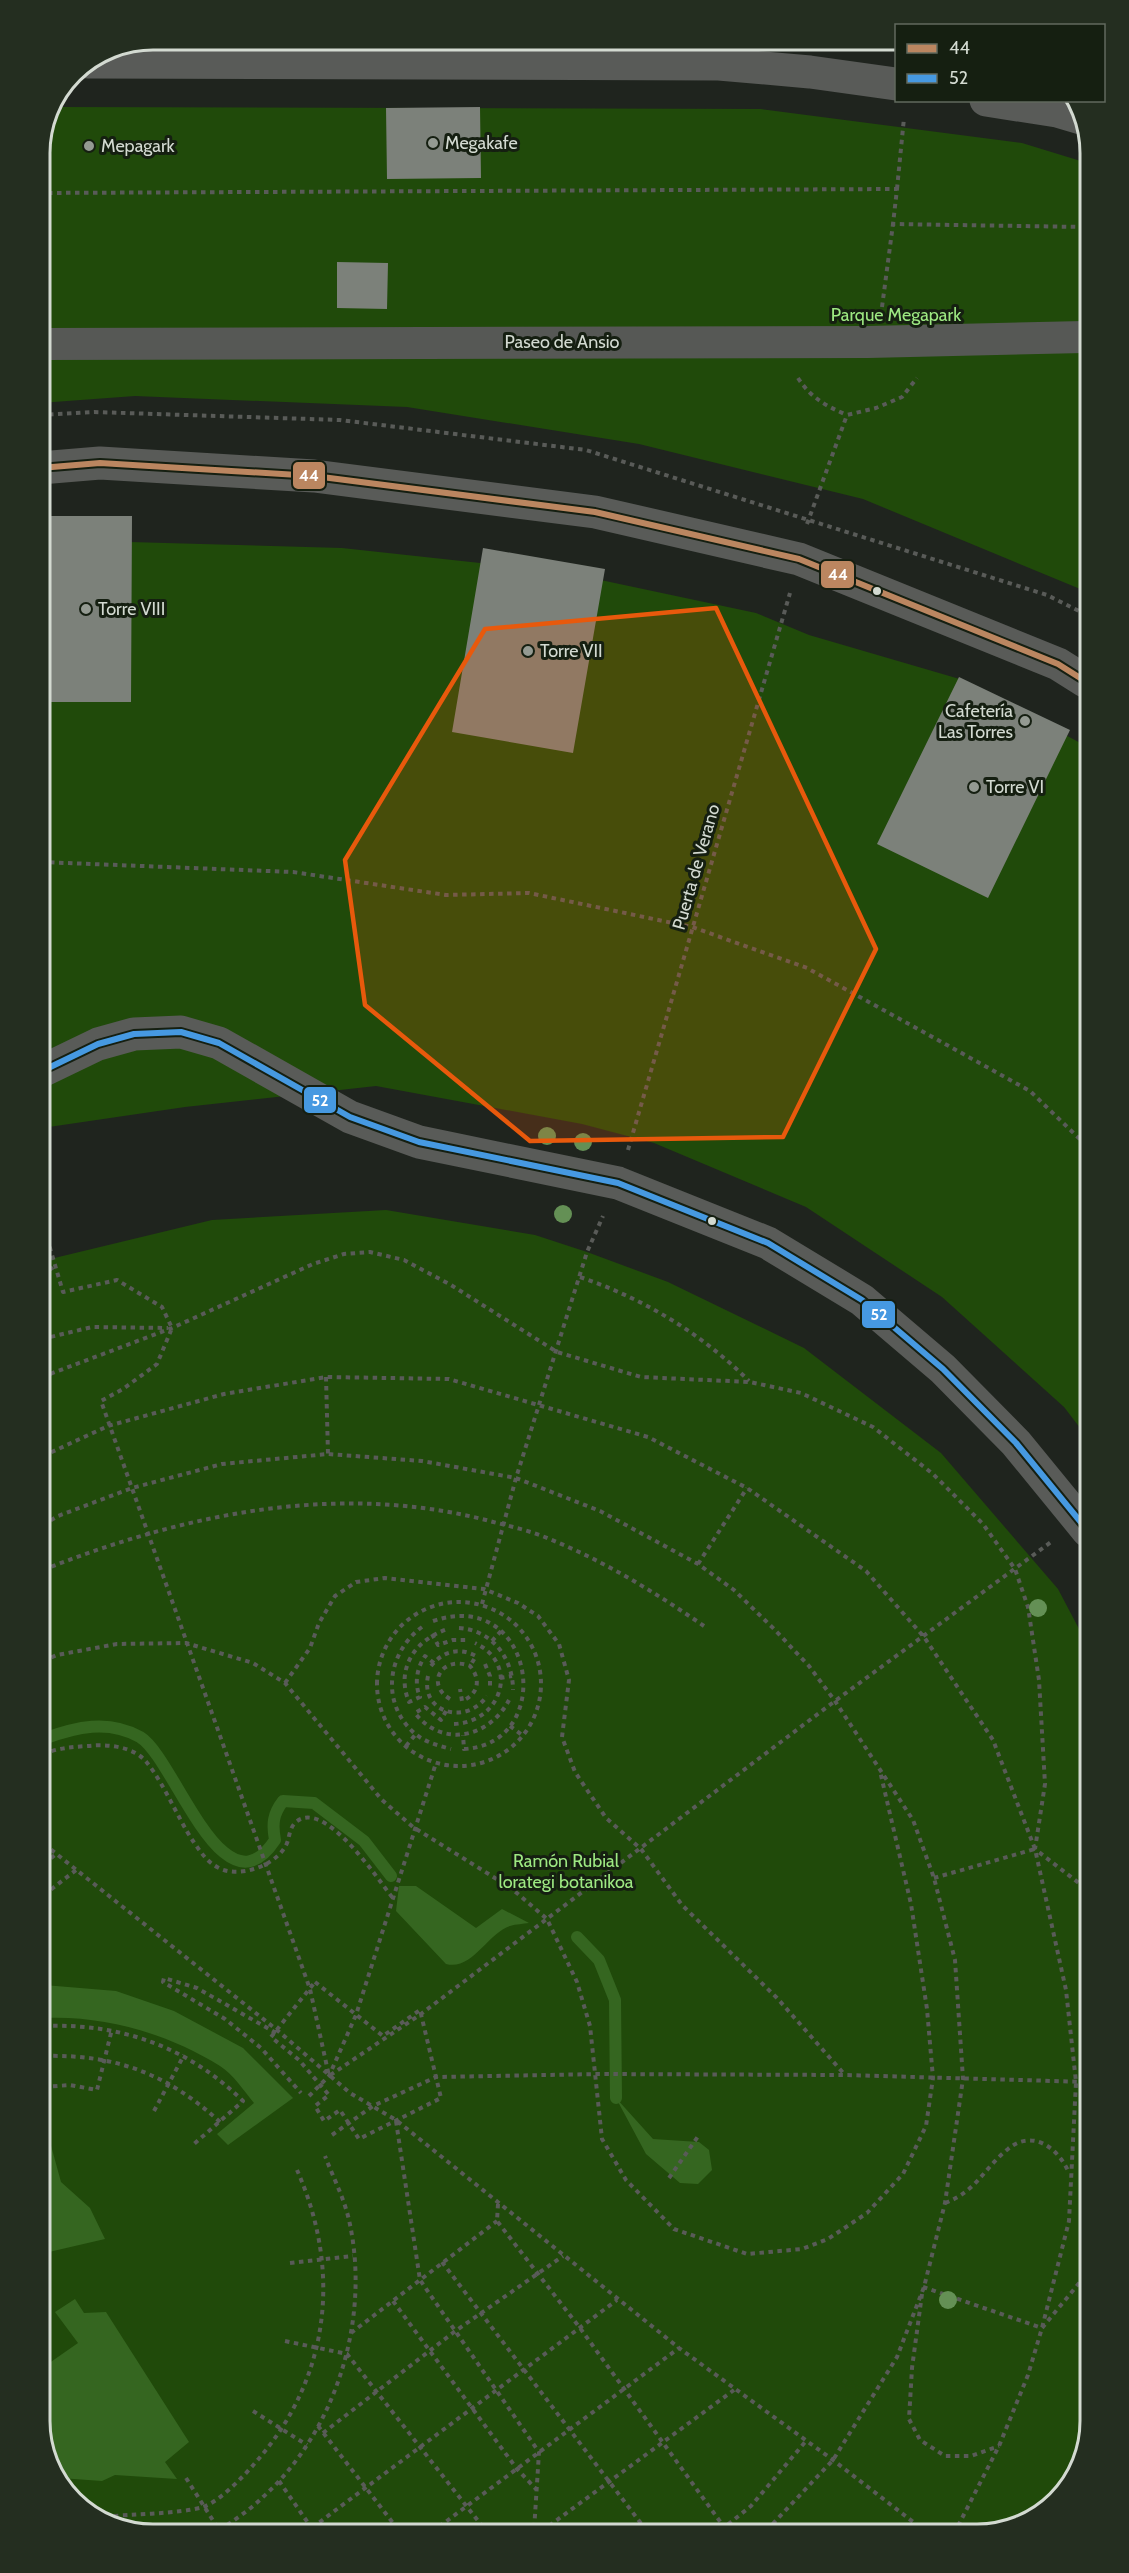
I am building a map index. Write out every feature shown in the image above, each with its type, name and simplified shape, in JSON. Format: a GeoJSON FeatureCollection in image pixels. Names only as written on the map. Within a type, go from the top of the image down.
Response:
{"type":"FeatureCollection","features":[{"type":"Feature","properties":{"kind":"street"},"geometry":{"type":"LineString","coordinates":[[104,62],[719,64],[810,72],[895,94]]}},
{"type":"Feature","properties":{"kind":"street"},"geometry":{"type":"LineString","coordinates":[[999,102],[1072,116]]}},
{"type":"Feature","properties":{"kind":"street","name":"Paseo de Ansio"},"geometry":{"type":"LineString","coordinates":[[50,344],[782,342],[1080,337]]}},
{"type":"Feature","properties":{"kind":"street"},"geometry":{"type":"LineString","coordinates":[[50,467],[100,463],[314,476],[596,512],[799,559],[1058,664],[1080,678]]}},
{"type":"Feature","properties":{"kind":"street"},"geometry":{"type":"LineString","coordinates":[[50,1067],[98,1044],[134,1034],[182,1032],[219,1042],[350,1117],[419,1142],[618,1183],[768,1243],[862,1300],[944,1369],[1016,1443],[1080,1521]]}},
{"type":"Feature","properties":{"kind":"path"},"geometry":{"type":"LineString","coordinates":[[878,341],[897,189],[901,102]]}},
{"type":"Feature","properties":{"kind":"path"},"geometry":{"type":"LineString","coordinates":[[50,193],[897,189]]}},
{"type":"Feature","properties":{"kind":"path"},"geometry":{"type":"LineString","coordinates":[[893,224],[1080,227]]}},
{"type":"Feature","properties":{"kind":"path"},"geometry":{"type":"LineString","coordinates":[[782,342],[792,369],[805,389],[822,404],[847,415],[876,408],[902,397],[921,373],[931,340]]}},
{"type":"Feature","properties":{"kind":"path","name":"Puerta de Verano"},"geometry":{"type":"LineString","coordinates":[[482,1604],[484,1589],[516,1478],[588,1252],[618,1183],[799,559],[811,509],[847,415]]}},
{"type":"Feature","properties":{"kind":"path"},"geometry":{"type":"LineString","coordinates":[[50,862],[293,872],[446,895],[529,893],[692,927],[807,968],[1029,1091],[1080,1139]]}},
{"type":"Feature","properties":{"kind":"path"},"geometry":{"type":"LineString","coordinates":[[50,1249],[63,1292],[117,1280],[162,1307],[172,1328],[157,1364],[123,1389],[101,1401],[310,1989],[329,2076]]}},
{"type":"Feature","properties":{"kind":"path"},"geometry":{"type":"LineString","coordinates":[[50,1374],[172,1328],[313,1264],[344,1254],[370,1252],[404,1260],[451,1285],[557,1352],[641,1377],[750,1382],[801,1394],[873,1427],[942,1482],[983,1524],[1015,1569],[1028,1608],[1039,1680],[1044,1784],[1035,1849]]}},
{"type":"Feature","properties":{"kind":"path"},"geometry":{"type":"LineString","coordinates":[[50,1269],[55,1266]]}},
{"type":"Feature","properties":{"kind":"path"},"geometry":{"type":"LineString","coordinates":[[580,1277],[623,1292],[668,1317],[723,1355],[750,1382]]}},
{"type":"Feature","properties":{"kind":"path"},"geometry":{"type":"LineString","coordinates":[[50,1337],[92,1327],[172,1328]]}},
{"type":"Feature","properties":{"kind":"path"},"geometry":{"type":"LineString","coordinates":[[326,1377],[328,1454]]}},
{"type":"Feature","properties":{"kind":"path"},"geometry":{"type":"LineString","coordinates":[[50,1453],[108,1426],[224,1394],[326,1377],[449,1379],[541,1403],[648,1437],[747,1488],[866,1571],[924,1637],[993,1740],[1035,1849],[1066,1990],[1076,2082],[1069,2221],[1042,2328],[1028,2375],[999,2446],[959,2524]]}},
{"type":"Feature","properties":{"kind":"path"},"geometry":{"type":"LineString","coordinates":[[50,1521],[132,1488],[222,1464],[328,1454],[422,1461],[516,1478],[600,1511],[698,1564],[734,1590],[774,1629],[835,1701],[913,1820],[934,1878],[955,1960],[963,2079],[945,2203],[924,2287],[912,2368],[909,2419],[920,2440],[945,2456],[971,2456],[999,2446]]}},
{"type":"Feature","properties":{"kind":"path"},"geometry":{"type":"LineString","coordinates":[[698,1564],[747,1488]]}},
{"type":"Feature","properties":{"kind":"path"},"geometry":{"type":"LineString","coordinates":[[50,1567],[91,1551],[148,1534],[269,1508],[330,1502],[388,1503],[456,1513],[540,1535],[596,1560],[650,1589],[704,1626]]}},
{"type":"Feature","properties":{"kind":"path"},"geometry":{"type":"LineString","coordinates":[[329,2076],[421,2014],[835,1701],[1015,1569],[1080,1528]]}},
{"type":"Feature","properties":{"kind":"path"},"geometry":{"type":"LineString","coordinates":[[285,1683],[310,1648],[334,1596],[356,1582],[385,1578],[484,1589],[518,1603],[538,1616],[559,1644],[569,1680],[562,1737],[575,1772],[606,1818],[641,1849],[682,1905],[777,1998],[845,2075]]}},
{"type":"Feature","properties":{"kind":"path"},"geometry":{"type":"LineString","coordinates":[[456,1601],[482,1604],[505,1615],[524,1633],[536,1656],[541,1681],[538,1706],[522,1735],[509,1748],[486,1761],[461,1766],[436,1763],[412,1752],[393,1734],[381,1712],[376,1686],[380,1661],[390,1637],[408,1619],[431,1606],[456,1601]]}},
{"type":"Feature","properties":{"kind":"path"},"geometry":{"type":"LineString","coordinates":[[433,1622],[448,1616],[471,1616],[493,1625],[511,1640],[522,1660],[525,1683],[521,1706],[510,1726],[491,1741],[472,1748],[464,1749],[463,1735]]}},
{"type":"Feature","properties":{"kind":"path"},"geometry":{"type":"LineString","coordinates":[[422,1627],[410,1636],[398,1654],[392,1695],[399,1715],[416,1734],[430,1743],[451,1749]]}},
{"type":"Feature","properties":{"kind":"path"},"geometry":{"type":"LineString","coordinates":[[459,1628],[469,1629],[500,1648],[512,1677],[513,1690]]}},
{"type":"Feature","properties":{"kind":"path"},"geometry":{"type":"LineString","coordinates":[[448,1629],[432,1634],[419,1644],[406,1666],[405,1692],[409,1702],[420,1697],[417,1676],[420,1663],[425,1656],[432,1665],[444,1654],[463,1651],[476,1656],[470,1666]]}},
{"type":"Feature","properties":{"kind":"path"},"geometry":{"type":"LineString","coordinates":[[492,1641],[501,1632]]}},
{"type":"Feature","properties":{"kind":"path"},"geometry":{"type":"LineString","coordinates":[[432,1634],[438,1645],[453,1640],[467,1640]]}},
{"type":"Feature","properties":{"kind":"path"},"geometry":{"type":"LineString","coordinates":[[50,1658],[117,1644],[186,1643],[253,1663],[285,1683],[382,1800],[413,1827],[511,1888],[547,1919],[578,1982],[590,2026],[598,2074],[602,2139],[626,2180],[674,2229],[747,2253],[802,2249],[828,2240],[867,2212],[903,2174],[926,2126],[933,2078],[927,2009],[911,1904],[879,1767]]}},
{"type":"Feature","properties":{"kind":"path"},"geometry":{"type":"LineString","coordinates":[[454,1724],[468,1724],[478,1719],[491,1708],[498,1696],[501,1678],[492,1655],[475,1643]]}},
{"type":"Feature","properties":{"kind":"path"},"geometry":{"type":"LineString","coordinates":[[444,1654],[449,1664]]}},
{"type":"Feature","properties":{"kind":"path"},"geometry":{"type":"LineString","coordinates":[[450,1699],[441,1691],[438,1679],[449,1664],[460,1662],[470,1666],[477,1677],[473,1694],[462,1701],[460,1689]]}},
{"type":"Feature","properties":{"kind":"path"},"geometry":{"type":"LineString","coordinates":[[490,1686],[486,1666],[495,1662]]}},
{"type":"Feature","properties":{"kind":"path"},"geometry":{"type":"LineString","coordinates":[[395,1664],[406,1666]]}},
{"type":"Feature","properties":{"kind":"path"},"geometry":{"type":"LineString","coordinates":[[428,1676],[429,1692],[434,1702],[446,1711],[463,1714],[474,1710],[487,1696]]}},
{"type":"Feature","properties":{"kind":"path"},"geometry":{"type":"LineString","coordinates":[[501,1678],[512,1677]]}},
{"type":"Feature","properties":{"kind":"path"},"geometry":{"type":"LineString","coordinates":[[446,1711],[441,1720],[425,1707],[415,1713],[435,1731],[463,1735],[484,1729],[499,1717],[509,1700]]}},
{"type":"Feature","properties":{"kind":"path"},"geometry":{"type":"LineString","coordinates":[[478,1719],[484,1729]]}},
{"type":"Feature","properties":{"kind":"path"},"geometry":{"type":"LineString","coordinates":[[510,1726],[522,1735]]}},
{"type":"Feature","properties":{"kind":"path"},"geometry":{"type":"LineString","coordinates":[[406,1746],[416,1734]]}},
{"type":"Feature","properties":{"kind":"path"},"geometry":{"type":"LineString","coordinates":[[50,1752],[100,1744],[124,1749],[141,1756],[152,1770],[179,1821],[205,1859],[229,1873],[249,1870],[266,1864],[286,1846],[292,1825],[298,1820],[310,1818],[324,1822],[339,1833],[392,1897]]}},
{"type":"Feature","properties":{"kind":"path"},"geometry":{"type":"LineString","coordinates":[[309,2096],[329,2076],[356,2015],[413,1827],[436,1763]]}},
{"type":"Feature","properties":{"kind":"path"},"geometry":{"type":"LineString","coordinates":[[50,1849],[276,2031]]}},
{"type":"Feature","properties":{"kind":"path"},"geometry":{"type":"LineString","coordinates":[[934,1878],[1035,1849]]}},
{"type":"Feature","properties":{"kind":"path"},"geometry":{"type":"LineString","coordinates":[[1035,1849],[1080,1884]]}},
{"type":"Feature","properties":{"kind":"path"},"geometry":{"type":"LineString","coordinates":[[50,1859],[56,1854]]}},
{"type":"Feature","properties":{"kind":"path"},"geometry":{"type":"LineString","coordinates":[[50,1890],[76,1870]]}},
{"type":"Feature","properties":{"kind":"path"},"geometry":{"type":"LineString","coordinates":[[301,2093],[261,2048],[225,2019],[163,1982],[165,1977],[197,1988],[282,2035],[350,2093],[396,2120],[679,2348],[833,2460],[915,2524]]}},
{"type":"Feature","properties":{"kind":"path"},"geometry":{"type":"LineString","coordinates":[[315,1982],[356,2015],[383,2036],[420,2010],[441,2098],[359,2139],[340,2110],[324,2121],[315,2106],[329,2095],[299,2060],[271,2037],[315,1982]]}},
{"type":"Feature","properties":{"kind":"path"},"geometry":{"type":"LineString","coordinates":[[50,2026],[112,2029],[184,2055],[206,2068],[243,2101],[194,2144]]}},
{"type":"Feature","properties":{"kind":"path"},"geometry":{"type":"LineString","coordinates":[[50,2087],[70,2085],[97,2090],[112,2029]]}},
{"type":"Feature","properties":{"kind":"path"},"geometry":{"type":"LineString","coordinates":[[154,2111],[184,2055]]}},
{"type":"Feature","properties":{"kind":"path"},"geometry":{"type":"LineString","coordinates":[[50,2056],[104,2060],[149,2073],[185,2091],[220,2122]]}},
{"type":"Feature","properties":{"kind":"path"},"geometry":{"type":"LineString","coordinates":[[332,2135],[373,2106],[436,2077],[598,2074],[845,2075],[1080,2082]]}},
{"type":"Feature","properties":{"kind":"path"},"geometry":{"type":"LineString","coordinates":[[396,2120],[420,2280],[539,2452],[535,2523]]}},
{"type":"Feature","properties":{"kind":"path"},"geometry":{"type":"LineString","coordinates":[[669,2178],[699,2135]]}},
{"type":"Feature","properties":{"kind":"path"},"geometry":{"type":"LineString","coordinates":[[945,2203],[962,2196],[1008,2148],[1024,2141],[1040,2141],[1051,2146],[1063,2159],[1071,2177]]}},
{"type":"Feature","properties":{"kind":"path"},"geometry":{"type":"LineString","coordinates":[[231,2523],[264,2497],[307,2445],[338,2385],[347,2354],[354,2293],[349,2220],[325,2156]]}},
{"type":"Feature","properties":{"kind":"path"},"geometry":{"type":"LineString","coordinates":[[113,2516],[204,2506],[240,2481],[282,2430],[308,2377],[317,2349],[324,2293],[323,2258],[315,2219],[297,2169]]}},
{"type":"Feature","properties":{"kind":"path"},"geometry":{"type":"LineString","coordinates":[[498,2203],[497,2221],[580,2328],[720,2524]]}},
{"type":"Feature","properties":{"kind":"path"},"geometry":{"type":"LineString","coordinates":[[351,2333],[497,2221]]}},
{"type":"Feature","properties":{"kind":"path"},"geometry":{"type":"LineString","coordinates":[[290,2264],[353,2256]]}},
{"type":"Feature","properties":{"kind":"path"},"geometry":{"type":"LineString","coordinates":[[323,2433],[454,2332],[563,2256]]}},
{"type":"Feature","properties":{"kind":"path"},"geometry":{"type":"LineString","coordinates":[[442,2262],[641,2524]]}},
{"type":"Feature","properties":{"kind":"path"},"geometry":{"type":"LineString","coordinates":[[1042,2328],[1080,2282]]}},
{"type":"Feature","properties":{"kind":"path"},"geometry":{"type":"LineString","coordinates":[[924,2287],[1042,2328]]}},
{"type":"Feature","properties":{"kind":"path"},"geometry":{"type":"LineString","coordinates":[[773,2524],[833,2460],[897,2357],[924,2287]]}},
{"type":"Feature","properties":{"kind":"path"},"geometry":{"type":"LineString","coordinates":[[318,2523],[617,2300]]}},
{"type":"Feature","properties":{"kind":"path"},"geometry":{"type":"LineString","coordinates":[[393,2301],[471,2409],[517,2469],[537,2489]]}},
{"type":"Feature","properties":{"kind":"path"},"geometry":{"type":"LineString","coordinates":[[285,2341],[347,2354],[480,2523]]}},
{"type":"Feature","properties":{"kind":"path"},"geometry":{"type":"LineString","coordinates":[[444,2523],[679,2348]]}},
{"type":"Feature","properties":{"kind":"path"},"geometry":{"type":"LineString","coordinates":[[552,2523],[734,2390]]}},
{"type":"Feature","properties":{"kind":"path"},"geometry":{"type":"LineString","coordinates":[[253,2411],[307,2445]]}},
{"type":"Feature","properties":{"kind":"path"},"geometry":{"type":"LineString","coordinates":[[318,2426],[393,2523]]}},
{"type":"Feature","properties":{"kind":"path"},"geometry":{"type":"LineString","coordinates":[[728,2524],[751,2506],[806,2441]]}},
{"type":"Feature","properties":{"kind":"path"},"geometry":{"type":"LineString","coordinates":[[186,2478],[215,2523]]}},
{"type":"Feature","properties":{"kind":"path"},"geometry":{"type":"LineString","coordinates":[[279,2481],[309,2523]]}},
{"type":"Feature","properties":{"kind":"highlighted area"},"geometry":{"type":"Polygon","coordinates":[[[716,608],[783,746],[876,949],[783,1137],[530,1141],[365,1005],[345,860],[485,629],[716,608]]]}},
{"type":"Feature","properties":{"kind":"green space","name":"Parque Megapark"},"geometry":{"type":"Polygon","coordinates":[[[60,107],[761,109],[1022,143],[1080,161],[1080,589],[863,499],[639,444],[407,407],[135,396],[50,402],[50,146],[53,126],[60,107]]]}},
{"type":"Feature","properties":{"kind":"green space"},"geometry":{"type":"Polygon","coordinates":[[[50,540],[342,548],[563,572],[756,613],[809,635],[963,680],[1080,743],[1080,1428],[1064,1407],[942,1297],[806,1207],[654,1143],[582,1124],[376,1086],[185,1107],[50,1127],[50,540]]]}},
{"type":"Feature","properties":{"kind":"green space","name":"Ramón Rubial lorategi botanikoa"},"geometry":{"type":"Polygon","coordinates":[[[386,1210],[535,1235],[668,1282],[804,1348],[941,1453],[1058,1589],[1080,1631],[1080,2420],[1074,2454],[1066,2472],[1049,2493],[1034,2506],[1010,2518],[976,2524],[146,2523],[126,2520],[101,2510],[80,2493],[63,2472],[51,2441],[50,2420],[50,1259],[212,1220],[386,1210]]]}},
{"type":"Feature","properties":{"kind":"shaded area"},"geometry":{"type":"Polygon","coordinates":[[[399,1886],[416,1886],[476,1928],[502,1909],[529,1923],[512,1925],[502,1930],[464,1962],[455,1965],[446,1964],[396,1911],[399,1886]]]}},
{"type":"Feature","properties":{"kind":"shaded area"},"geometry":{"type":"Polygon","coordinates":[[[50,1986],[116,1991],[174,2011],[243,2048],[293,2098],[228,2145],[217,2134],[254,2103],[225,2069],[158,2036],[113,2023],[50,2018],[50,1986]]]}},
{"type":"Feature","properties":{"kind":"shaded area"},"geometry":{"type":"Polygon","coordinates":[[[616,2098],[653,2139],[699,2142],[709,2150],[712,2170],[698,2184],[680,2183],[646,2154],[616,2098]]]}},
{"type":"Feature","properties":{"kind":"shaded area"},"geometry":{"type":"Polygon","coordinates":[[[50,2142],[61,2182],[90,2208],[105,2239],[50,2252],[50,2142]]]}},
{"type":"Feature","properties":{"kind":"shaded area"},"geometry":{"type":"Polygon","coordinates":[[[75,2299],[84,2313],[106,2312],[189,2442],[165,2462],[177,2479],[115,2475],[102,2481],[68,2479],[51,2441],[50,2363],[78,2343],[55,2312],[75,2299]]]}},
{"type":"Feature","properties":{"kind":"building","name":"Megakafe"},"geometry":{"type":"Polygon","coordinates":[[[480,107],[481,178],[387,179],[386,108],[480,107]]]}},
{"type":"Feature","properties":{"kind":"building"},"geometry":{"type":"Polygon","coordinates":[[[337,262],[388,263],[387,309],[337,308],[337,262]]]}},
{"type":"Feature","properties":{"kind":"building","name":"Torre VIII"},"geometry":{"type":"Polygon","coordinates":[[[50,516],[132,516],[131,702],[50,702],[50,516]]]}},
{"type":"Feature","properties":{"kind":"building","name":"Torre VII"},"geometry":{"type":"Polygon","coordinates":[[[483,548],[605,569],[573,753],[452,732],[483,548]]]}},
{"type":"Feature","properties":{"kind":"building","name":"Torre VI"},"geometry":{"type":"Polygon","coordinates":[[[959,677],[1070,730],[988,898],[877,844],[959,677]]]}},
{"type":"Feature","properties":{"kind":"waterway"},"geometry":{"type":"LineString","coordinates":[[50,1737],[80,1728],[104,1727],[128,1731],[140,1737],[154,1751],[201,1826],[219,1848],[237,1860],[256,1859],[275,1840],[274,1819],[283,1801],[314,1803],[364,1841],[391,1876]]}},
{"type":"Feature","properties":{"kind":"waterway"},"geometry":{"type":"LineString","coordinates":[[577,1937],[599,1960],[615,2000],[616,2098]]}},
{"type":"Feature","properties":{"kind":"transit line","name":"44"},"geometry":{"type":"LineString","coordinates":[[50,467],[100,463],[314,476],[595,512],[799,559],[1058,664],[1080,678]]}},
{"type":"Feature","properties":{"kind":"transit line","name":"52"},"geometry":{"type":"LineString","coordinates":[[50,1067],[98,1044],[134,1034],[181,1032],[219,1043],[350,1117],[419,1142],[618,1183],[768,1243],[862,1300],[943,1369],[1016,1443],[1080,1521]]}},
{"type":"Feature","properties":{"kind":"place","name":"Megakafe"},"geometry":{"type":"Point","coordinates":[433,143]}},
{"type":"Feature","properties":{"kind":"place","name":"Mepagark"},"geometry":{"type":"Point","coordinates":[89,146]}},
{"type":"Feature","properties":{"kind":"place","name":"Torre VIII"},"geometry":{"type":"Point","coordinates":[86,609]}},
{"type":"Feature","properties":{"kind":"place","name":"Torre VII"},"geometry":{"type":"Point","coordinates":[528,651]}},
{"type":"Feature","properties":{"kind":"place","name":"Cafetería Las Torres"},"geometry":{"type":"Point","coordinates":[1025,721]}},
{"type":"Feature","properties":{"kind":"place","name":"Torre VI"},"geometry":{"type":"Point","coordinates":[974,787]}}]}
